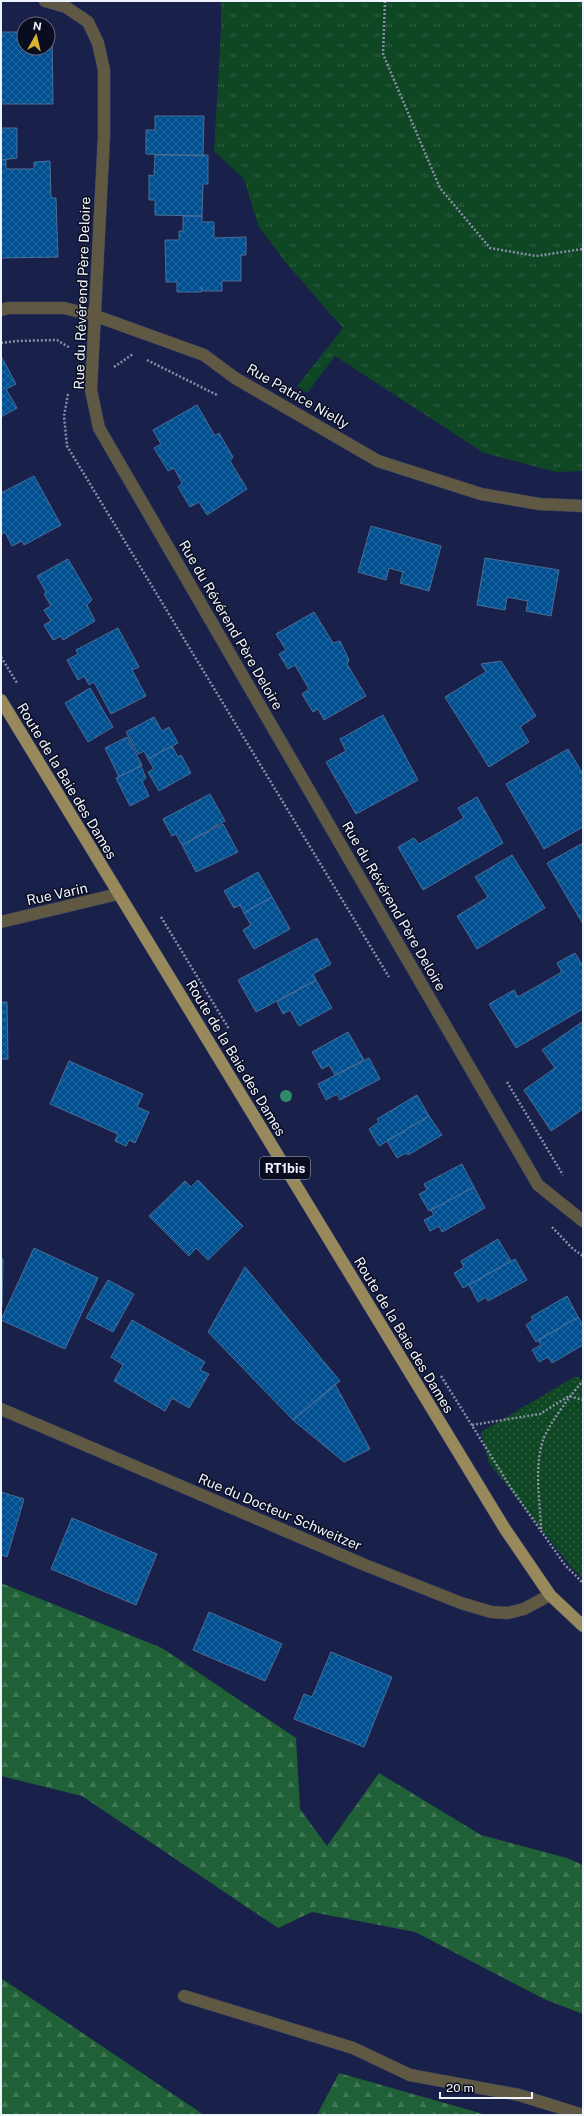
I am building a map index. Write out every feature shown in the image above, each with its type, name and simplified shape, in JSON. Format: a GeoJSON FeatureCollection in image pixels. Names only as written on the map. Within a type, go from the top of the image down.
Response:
{"type":"FeatureCollection","features":[{"type":"Feature","properties":{"kind":"main road","name":"Route de la Baie des Dames"},"geometry":{"type":"LineString","coordinates":[[1,700],[505,1529],[550,1595],[583,1626]]}},
{"type":"Feature","properties":{"kind":"street","name":"Rue du Révérend Père Deloire"},"geometry":{"type":"LineString","coordinates":[[45,1],[66,7],[88,22],[98,43],[104,70],[104,136],[92,390],[99,428],[538,1185],[583,1221]]}},
{"type":"Feature","properties":{"kind":"street","name":"Rue Patrice Nielly"},"geometry":{"type":"LineString","coordinates":[[1,310],[8,308],[64,308],[96,316],[204,355],[235,378],[378,461],[481,494],[538,504],[583,506]]}},
{"type":"Feature","properties":{"kind":"street","name":"Rue Varin"},"geometry":{"type":"LineString","coordinates":[[1,922],[118,894]]}},
{"type":"Feature","properties":{"kind":"street","name":"Rue du Docteur Schweitzer"},"geometry":{"type":"LineString","coordinates":[[1,1408],[364,1565],[461,1604],[491,1612],[508,1613],[524,1609],[550,1595]]}},
{"type":"Feature","properties":{"kind":"street"},"geometry":{"type":"LineString","coordinates":[[184,1996],[353,2048],[410,2075],[519,2095],[583,2115]]}},
{"type":"Feature","properties":{"kind":"path"},"geometry":{"type":"LineString","coordinates":[[385,1],[383,54],[440,188],[490,248],[536,256],[583,250]]}},
{"type":"Feature","properties":{"kind":"path"},"geometry":{"type":"LineString","coordinates":[[110,370],[133,354],[223,398]]}},
{"type":"Feature","properties":{"kind":"path"},"geometry":{"type":"LineString","coordinates":[[1,657],[17,684]]}},
{"type":"Feature","properties":{"kind":"path"},"geometry":{"type":"LineString","coordinates":[[158,912],[230,1030]]}},
{"type":"Feature","properties":{"kind":"path"},"geometry":{"type":"LineString","coordinates":[[505,1080],[567,1182]]}},
{"type":"Feature","properties":{"kind":"path"},"geometry":{"type":"LineString","coordinates":[[436,1370],[526,1509],[565,1565],[583,1583]]}},
{"type":"Feature","properties":{"kind":"path"},"geometry":{"type":"LineString","coordinates":[[542,1529],[538,1466],[544,1439],[569,1396],[583,1381]]}},
{"type":"Feature","properties":{"kind":"path"},"geometry":{"type":"LineString","coordinates":[[472,1425],[540,1414],[569,1396],[583,1400]]}},
{"type":"Feature","properties":{"kind":"green space"},"geometry":{"type":"Polygon","coordinates":[[[221,1],[583,1],[583,471],[556,472],[484,453],[335,356],[307,393],[297,386],[343,328],[285,262],[258,225],[244,179],[214,151],[221,31],[221,1]]]}},
{"type":"Feature","properties":{"kind":"green space"},"geometry":{"type":"Polygon","coordinates":[[[576,1376],[583,1380],[583,1579],[572,1568],[489,1463],[481,1432],[576,1376]]]}},
{"type":"Feature","properties":{"kind":"green space"},"geometry":{"type":"Polygon","coordinates":[[[1,1583],[162,1648],[296,1738],[300,1809],[327,1846],[379,1773],[481,1835],[567,1858],[583,1865],[583,2014],[544,1999],[415,1932],[312,1912],[278,1928],[82,1796],[1,1776],[1,1583]]]}},
{"type":"Feature","properties":{"kind":"green space"},"geometry":{"type":"Polygon","coordinates":[[[1,1978],[204,2115],[1,2115],[1,1978]]]}},
{"type":"Feature","properties":{"kind":"green space"},"geometry":{"type":"Polygon","coordinates":[[[339,2073],[487,2115],[317,2115],[339,2073]]]}},
{"type":"Feature","properties":{"kind":"building"},"geometry":{"type":"Polygon","coordinates":[[[1,32],[16,32],[16,56],[52,56],[53,104],[1,104],[1,32]]]}},
{"type":"Feature","properties":{"kind":"building"},"geometry":{"type":"Polygon","coordinates":[[[155,116],[204,116],[203,156],[146,154],[146,130],[155,130],[155,116]]]}},
{"type":"Feature","properties":{"kind":"building"},"geometry":{"type":"Polygon","coordinates":[[[1,128],[17,128],[17,158],[1,160],[1,128]]]}},
{"type":"Feature","properties":{"kind":"building"},"geometry":{"type":"Polygon","coordinates":[[[155,155],[208,155],[208,184],[203,184],[202,216],[155,215],[155,200],[149,200],[149,175],[154,176],[155,155]]]}},
{"type":"Feature","properties":{"kind":"building"},"geometry":{"type":"Polygon","coordinates":[[[1,160],[6,160],[6,169],[34,169],[34,162],[50,161],[51,198],[56,198],[58,257],[1,258],[1,160]]]}},
{"type":"Feature","properties":{"kind":"building"},"geometry":{"type":"Polygon","coordinates":[[[183,216],[202,216],[202,222],[214,222],[214,238],[246,237],[246,255],[241,255],[241,281],[222,281],[222,291],[202,291],[202,287],[201,292],[177,292],[177,282],[166,282],[165,240],[179,240],[179,231],[183,231],[183,216]]]}},
{"type":"Feature","properties":{"kind":"building"},"geometry":{"type":"Polygon","coordinates":[[[1,356],[16,384],[6,389],[17,408],[1,417],[1,356]]]}},
{"type":"Feature","properties":{"kind":"building"},"geometry":{"type":"Polygon","coordinates":[[[197,405],[215,436],[219,433],[233,457],[230,461],[247,489],[207,515],[199,502],[190,507],[178,487],[182,483],[174,468],[168,471],[154,448],[161,444],[153,430],[197,405]]]}},
{"type":"Feature","properties":{"kind":"building"},"geometry":{"type":"Polygon","coordinates":[[[34,476],[61,525],[24,545],[22,541],[12,546],[5,532],[1,535],[1,493],[34,476]]]}},
{"type":"Feature","properties":{"kind":"building"},"geometry":{"type":"Polygon","coordinates":[[[371,526],[441,546],[429,591],[400,583],[403,572],[389,568],[386,580],[358,572],[371,526]]]}},
{"type":"Feature","properties":{"kind":"building"},"geometry":{"type":"Polygon","coordinates":[[[485,558],[559,570],[551,616],[526,611],[528,601],[507,597],[505,610],[477,605],[485,558]]]}},
{"type":"Feature","properties":{"kind":"building"},"geometry":{"type":"Polygon","coordinates":[[[68,559],[92,600],[87,605],[95,621],[63,640],[61,636],[53,640],[44,625],[51,621],[44,610],[51,606],[44,594],[46,592],[37,576],[68,559]]]}},
{"type":"Feature","properties":{"kind":"building"},"geometry":{"type":"Polygon","coordinates":[[[314,612],[333,643],[340,641],[349,660],[347,664],[366,696],[324,720],[318,709],[313,712],[302,694],[309,689],[295,665],[288,669],[279,654],[286,650],[276,634],[314,612]]]}},
{"type":"Feature","properties":{"kind":"building"},"geometry":{"type":"Polygon","coordinates":[[[118,628],[139,667],[132,670],[146,696],[111,714],[94,682],[89,685],[84,676],[78,680],[67,660],[78,654],[76,650],[118,628]]]}},
{"type":"Feature","properties":{"kind":"building"},"geometry":{"type":"Polygon","coordinates":[[[501,661],[536,716],[520,727],[529,742],[489,767],[445,697],[486,672],[481,664],[501,661]]]}},
{"type":"Feature","properties":{"kind":"building"},"geometry":{"type":"Polygon","coordinates":[[[90,688],[113,727],[88,742],[65,703],[90,688]]]}},
{"type":"Feature","properties":{"kind":"building"},"geometry":{"type":"Polygon","coordinates":[[[383,715],[418,780],[356,814],[326,762],[346,751],[340,739],[383,715]]]}},
{"type":"Feature","properties":{"kind":"building"},"geometry":{"type":"Polygon","coordinates":[[[154,717],[162,731],[169,727],[178,743],[148,759],[144,751],[138,754],[126,732],[154,717]]]}},
{"type":"Feature","properties":{"kind":"building"},"geometry":{"type":"Polygon","coordinates":[[[127,737],[142,765],[119,777],[105,748],[127,737]]]}},
{"type":"Feature","properties":{"kind":"building"},"geometry":{"type":"Polygon","coordinates":[[[172,746],[178,757],[181,755],[191,773],[159,791],[148,772],[154,769],[148,759],[172,746]]]}},
{"type":"Feature","properties":{"kind":"building"},"geometry":{"type":"Polygon","coordinates":[[[568,749],[583,774],[583,827],[544,849],[506,784],[568,749]]]}},
{"type":"Feature","properties":{"kind":"building"},"geometry":{"type":"Polygon","coordinates":[[[141,766],[146,778],[142,781],[149,796],[130,806],[116,778],[141,766]]]}},
{"type":"Feature","properties":{"kind":"building"},"geometry":{"type":"Polygon","coordinates":[[[210,794],[225,821],[182,845],[176,834],[172,836],[163,819],[210,794]]]}},
{"type":"Feature","properties":{"kind":"building"},"geometry":{"type":"Polygon","coordinates":[[[477,797],[503,843],[423,890],[398,847],[414,838],[419,844],[464,818],[458,808],[477,797]]]}},
{"type":"Feature","properties":{"kind":"building"},"geometry":{"type":"Polygon","coordinates":[[[223,824],[238,852],[196,872],[182,845],[223,824]]]}},
{"type":"Feature","properties":{"kind":"building"},"geometry":{"type":"Polygon","coordinates":[[[583,843],[583,924],[547,863],[583,843]]]}},
{"type":"Feature","properties":{"kind":"building"},"geometry":{"type":"Polygon","coordinates":[[[512,855],[545,908],[477,949],[457,916],[488,897],[475,877],[512,855]]]}},
{"type":"Feature","properties":{"kind":"building"},"geometry":{"type":"Polygon","coordinates":[[[258,872],[272,897],[244,913],[240,905],[234,908],[224,891],[258,872]]]}},
{"type":"Feature","properties":{"kind":"building"},"geometry":{"type":"Polygon","coordinates":[[[272,897],[290,929],[254,949],[243,930],[251,925],[244,913],[272,897]]]}},
{"type":"Feature","properties":{"kind":"building"},"geometry":{"type":"Polygon","coordinates":[[[317,938],[331,964],[313,974],[316,980],[256,1012],[238,980],[317,938]]]}},
{"type":"Feature","properties":{"kind":"building"},"geometry":{"type":"Polygon","coordinates":[[[575,953],[583,966],[583,1009],[516,1048],[489,1004],[514,990],[518,997],[562,972],[557,963],[575,953]]]}},
{"type":"Feature","properties":{"kind":"building"},"geometry":{"type":"Polygon","coordinates":[[[316,980],[332,1008],[299,1026],[290,1010],[283,1014],[277,1002],[316,980]]]}},
{"type":"Feature","properties":{"kind":"building"},"geometry":{"type":"Polygon","coordinates":[[[1,1002],[7,1002],[8,1059],[1,1059],[1,1002]]]}},
{"type":"Feature","properties":{"kind":"building"},"geometry":{"type":"Polygon","coordinates":[[[582,1022],[583,1109],[551,1131],[524,1090],[555,1068],[542,1050],[582,1022]]]}},
{"type":"Feature","properties":{"kind":"building"},"geometry":{"type":"Polygon","coordinates":[[[348,1032],[364,1060],[335,1075],[329,1065],[322,1069],[312,1052],[348,1032]]]}},
{"type":"Feature","properties":{"kind":"building"},"geometry":{"type":"Polygon","coordinates":[[[369,1058],[380,1079],[340,1100],[337,1094],[326,1100],[318,1084],[369,1058]]]}},
{"type":"Feature","properties":{"kind":"building"},"geometry":{"type":"Polygon","coordinates":[[[69,1061],[143,1094],[137,1107],[149,1112],[135,1143],[129,1140],[126,1146],[115,1141],[118,1134],[50,1104],[69,1061]]]}},
{"type":"Feature","properties":{"kind":"building"},"geometry":{"type":"Polygon","coordinates":[[[417,1095],[429,1116],[379,1146],[369,1129],[379,1122],[377,1119],[417,1095]]]}},
{"type":"Feature","properties":{"kind":"building"},"geometry":{"type":"Polygon","coordinates":[[[429,1116],[442,1135],[408,1155],[406,1153],[397,1158],[387,1141],[429,1116]]]}},
{"type":"Feature","properties":{"kind":"building"},"geometry":{"type":"Polygon","coordinates":[[[462,1164],[474,1187],[429,1211],[419,1194],[427,1190],[424,1184],[462,1164]]]}},
{"type":"Feature","properties":{"kind":"building"},"geometry":{"type":"Polygon","coordinates":[[[198,1180],[243,1226],[208,1260],[196,1248],[189,1256],[149,1216],[185,1181],[191,1187],[198,1180]]]}},
{"type":"Feature","properties":{"kind":"building"},"geometry":{"type":"Polygon","coordinates":[[[474,1187],[485,1208],[442,1232],[439,1226],[430,1231],[424,1220],[434,1215],[431,1210],[474,1187]]]}},
{"type":"Feature","properties":{"kind":"building"},"geometry":{"type":"Polygon","coordinates":[[[498,1239],[511,1261],[463,1288],[454,1273],[464,1267],[461,1261],[498,1239]]]}},
{"type":"Feature","properties":{"kind":"building"},"geometry":{"type":"Polygon","coordinates":[[[34,1248],[98,1278],[65,1349],[1,1320],[34,1248]]]}},
{"type":"Feature","properties":{"kind":"building"},"geometry":{"type":"Polygon","coordinates":[[[1,1259],[3,1259],[2,1307],[1,1307],[1,1259]]]}},
{"type":"Feature","properties":{"kind":"building"},"geometry":{"type":"Polygon","coordinates":[[[515,1259],[527,1280],[488,1301],[486,1297],[478,1302],[469,1285],[515,1259]]]}},
{"type":"Feature","properties":{"kind":"building"},"geometry":{"type":"Polygon","coordinates":[[[245,1267],[340,1381],[293,1420],[208,1332],[245,1267]]]}},
{"type":"Feature","properties":{"kind":"building"},"geometry":{"type":"Polygon","coordinates":[[[108,1280],[134,1294],[113,1332],[86,1318],[108,1280]]]}},
{"type":"Feature","properties":{"kind":"building"},"geometry":{"type":"Polygon","coordinates":[[[567,1296],[578,1317],[536,1342],[526,1325],[533,1320],[531,1317],[567,1296]]]}},
{"type":"Feature","properties":{"kind":"building"},"geometry":{"type":"Polygon","coordinates":[[[578,1317],[583,1325],[583,1345],[552,1363],[548,1357],[539,1362],[532,1350],[541,1345],[538,1340],[578,1317]]]}},
{"type":"Feature","properties":{"kind":"building"},"geometry":{"type":"Polygon","coordinates":[[[132,1320],[205,1362],[200,1370],[209,1374],[189,1408],[172,1398],[165,1411],[114,1381],[123,1365],[111,1357],[132,1320]]]}},
{"type":"Feature","properties":{"kind":"building"},"geometry":{"type":"Polygon","coordinates":[[[335,1384],[370,1449],[344,1462],[293,1420],[335,1384]]]}},
{"type":"Feature","properties":{"kind":"building"},"geometry":{"type":"Polygon","coordinates":[[[1,1492],[24,1499],[7,1557],[1,1555],[1,1492]]]}},
{"type":"Feature","properties":{"kind":"building"},"geometry":{"type":"Polygon","coordinates":[[[72,1518],[157,1554],[136,1605],[51,1569],[72,1518]]]}},
{"type":"Feature","properties":{"kind":"building"},"geometry":{"type":"Polygon","coordinates":[[[209,1612],[282,1644],[265,1681],[193,1650],[209,1612]]]}},
{"type":"Feature","properties":{"kind":"building"},"geometry":{"type":"Polygon","coordinates":[[[331,1652],[392,1677],[364,1747],[294,1719],[304,1694],[312,1697],[331,1652]]]}}]}
